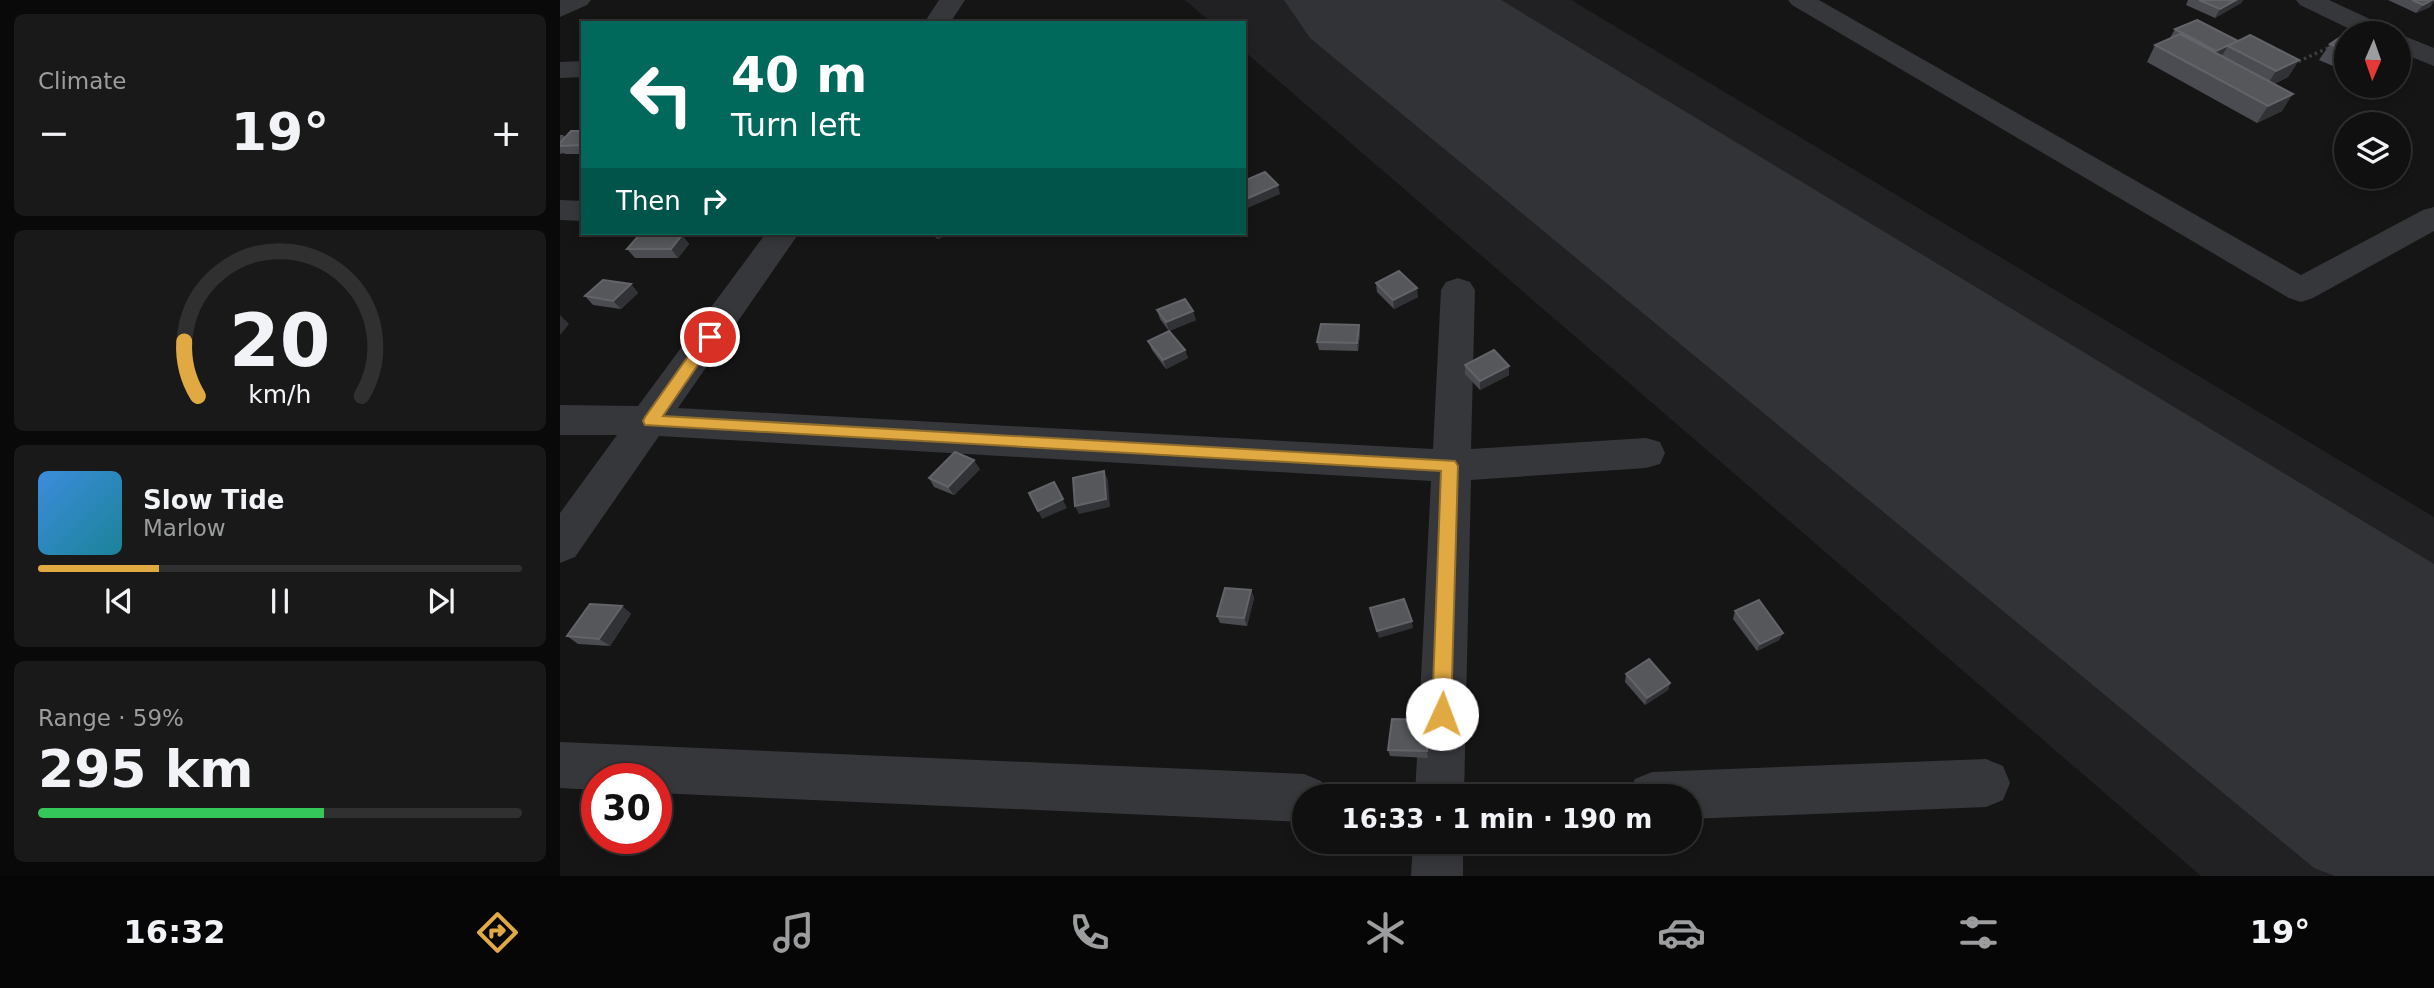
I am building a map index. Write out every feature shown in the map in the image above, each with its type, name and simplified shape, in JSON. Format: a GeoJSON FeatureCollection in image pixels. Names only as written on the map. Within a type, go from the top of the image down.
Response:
{"type":"FeatureCollection","features":[{"type":"Feature","properties":{"kind":"street"},"geometry":{"type":"LineString","coordinates":[[560,9],[578,0]]}},
{"type":"Feature","properties":{"kind":"street"},"geometry":{"type":"LineString","coordinates":[[938,21],[952,0]]}},
{"type":"Feature","properties":{"kind":"street"},"geometry":{"type":"LineString","coordinates":[[1801,0],[2301,290],[2434,217]]}},
{"type":"Feature","properties":{"kind":"street"},"geometry":{"type":"LineString","coordinates":[[2309,0],[2353,21]]}},
{"type":"Feature","properties":{"kind":"street"},"geometry":{"type":"LineString","coordinates":[[2412,48],[2434,58]]}},
{"type":"Feature","properties":{"kind":"street"},"geometry":{"type":"LineString","coordinates":[[560,70],[581,69]]}},
{"type":"Feature","properties":{"kind":"street"},"geometry":{"type":"LineString","coordinates":[[560,210],[581,211]]}},
{"type":"Feature","properties":{"kind":"street"},"geometry":{"type":"LineString","coordinates":[[560,545],[782,235]]}},
{"type":"Feature","properties":{"kind":"street"},"geometry":{"type":"LineString","coordinates":[[1439,784],[1458,290]]}},
{"type":"Feature","properties":{"kind":"street"},"geometry":{"type":"LineString","coordinates":[[560,419],[651,421],[1450,466],[1646,453]]}},
{"type":"Feature","properties":{"kind":"street"},"geometry":{"type":"LineString","coordinates":[[560,765],[1292,798]]}},
{"type":"Feature","properties":{"kind":"street"},"geometry":{"type":"LineString","coordinates":[[1702,794],[1986,783]]}},
{"type":"Feature","properties":{"kind":"street"},"geometry":{"type":"LineString","coordinates":[[1437,876],[1438,854]]}},
{"type":"Feature","properties":{"kind":"path"},"geometry":{"type":"LineString","coordinates":[[2282,69],[2334,45]]}},
{"type":"Feature","properties":{"kind":"shaded area"},"geometry":{"type":"Polygon","coordinates":[[[1185,0],[1571,0],[2434,517],[2434,876],[2201,876],[1246,53],[1246,21],[1210,21],[1185,0]]]}},
{"type":"Feature","properties":{"kind":"building"},"geometry":{"type":"Polygon","coordinates":[[[2199,0],[2236,0],[2220,9],[2199,0]]]}},
{"type":"Feature","properties":{"kind":"building"},"geometry":{"type":"Polygon","coordinates":[[[2412,0],[2432,0],[2423,5],[2412,0]]]}},
{"type":"Feature","properties":{"kind":"building"},"geometry":{"type":"Polygon","coordinates":[[[2197,20],[2238,41],[2216,51],[2175,29],[2197,20]]]}},
{"type":"Feature","properties":{"kind":"building"},"geometry":{"type":"Polygon","coordinates":[[[2180,34],[2293,94],[2268,106],[2155,45],[2180,34]]]}},
{"type":"Feature","properties":{"kind":"building"},"geometry":{"type":"Polygon","coordinates":[[[2250,35],[2299,60],[2276,71],[2228,46],[2250,35]]]}},
{"type":"Feature","properties":{"kind":"building"},"geometry":{"type":"Polygon","coordinates":[[[571,131],[581,131],[581,145],[560,146],[571,131]]]}},
{"type":"Feature","properties":{"kind":"building"},"geometry":{"type":"Polygon","coordinates":[[[1265,172],[1278,185],[1246,199],[1246,180],[1265,172]]]}},
{"type":"Feature","properties":{"kind":"building"},"geometry":{"type":"Polygon","coordinates":[[[639,235],[682,235],[671,249],[627,249],[639,235]]]}},
{"type":"Feature","properties":{"kind":"building"},"geometry":{"type":"Polygon","coordinates":[[[1399,271],[1417,288],[1393,300],[1376,283],[1399,271]]]}},
{"type":"Feature","properties":{"kind":"building"},"geometry":{"type":"Polygon","coordinates":[[[603,280],[631,284],[613,301],[585,296],[603,280]]]}},
{"type":"Feature","properties":{"kind":"building"},"geometry":{"type":"Polygon","coordinates":[[[1185,299],[1193,311],[1166,322],[1157,310],[1185,299]]]}},
{"type":"Feature","properties":{"kind":"building"},"geometry":{"type":"Polygon","coordinates":[[[1321,324],[1359,325],[1357,343],[1317,342],[1321,324]]]}},
{"type":"Feature","properties":{"kind":"building"},"geometry":{"type":"Polygon","coordinates":[[[1169,331],[1185,350],[1163,360],[1148,341],[1169,331]]]}},
{"type":"Feature","properties":{"kind":"building"},"geometry":{"type":"Polygon","coordinates":[[[1494,350],[1509,366],[1480,381],[1465,365],[1494,350]]]}},
{"type":"Feature","properties":{"kind":"building"},"geometry":{"type":"Polygon","coordinates":[[[955,452],[974,460],[948,487],[929,478],[955,452]]]}},
{"type":"Feature","properties":{"kind":"building"},"geometry":{"type":"Polygon","coordinates":[[[1104,471],[1106,499],[1075,506],[1073,478],[1104,471]]]}},
{"type":"Feature","properties":{"kind":"building"},"geometry":{"type":"Polygon","coordinates":[[[1054,482],[1063,499],[1038,511],[1029,493],[1054,482]]]}},
{"type":"Feature","properties":{"kind":"building"},"geometry":{"type":"Polygon","coordinates":[[[1225,588],[1251,590],[1244,618],[1217,616],[1225,588]]]}},
{"type":"Feature","properties":{"kind":"building"},"geometry":{"type":"Polygon","coordinates":[[[1404,599],[1412,621],[1377,631],[1370,608],[1404,599]]]}},
{"type":"Feature","properties":{"kind":"building"},"geometry":{"type":"Polygon","coordinates":[[[1759,600],[1783,633],[1760,644],[1735,611],[1759,600]]]}},
{"type":"Feature","properties":{"kind":"building"},"geometry":{"type":"Polygon","coordinates":[[[590,604],[622,606],[599,639],[567,636],[590,604]]]}},
{"type":"Feature","properties":{"kind":"building"},"geometry":{"type":"Polygon","coordinates":[[[1649,659],[1670,683],[1647,698],[1626,674],[1649,659]]]}},
{"type":"Feature","properties":{"kind":"building"},"geometry":{"type":"Polygon","coordinates":[[[1392,719],[1430,720],[1427,751],[1388,750],[1392,719]]]}},
{"type":"Feature","properties":{"kind":"runway"},"geometry":{"type":"LineString","coordinates":[[1374,0],[2434,752]]}},
{"type":"Feature","properties":{"kind":"route"},"geometry":{"type":"LineString","coordinates":[[710,337],[651,421],[1450,466],[1442,714]]}}]}
